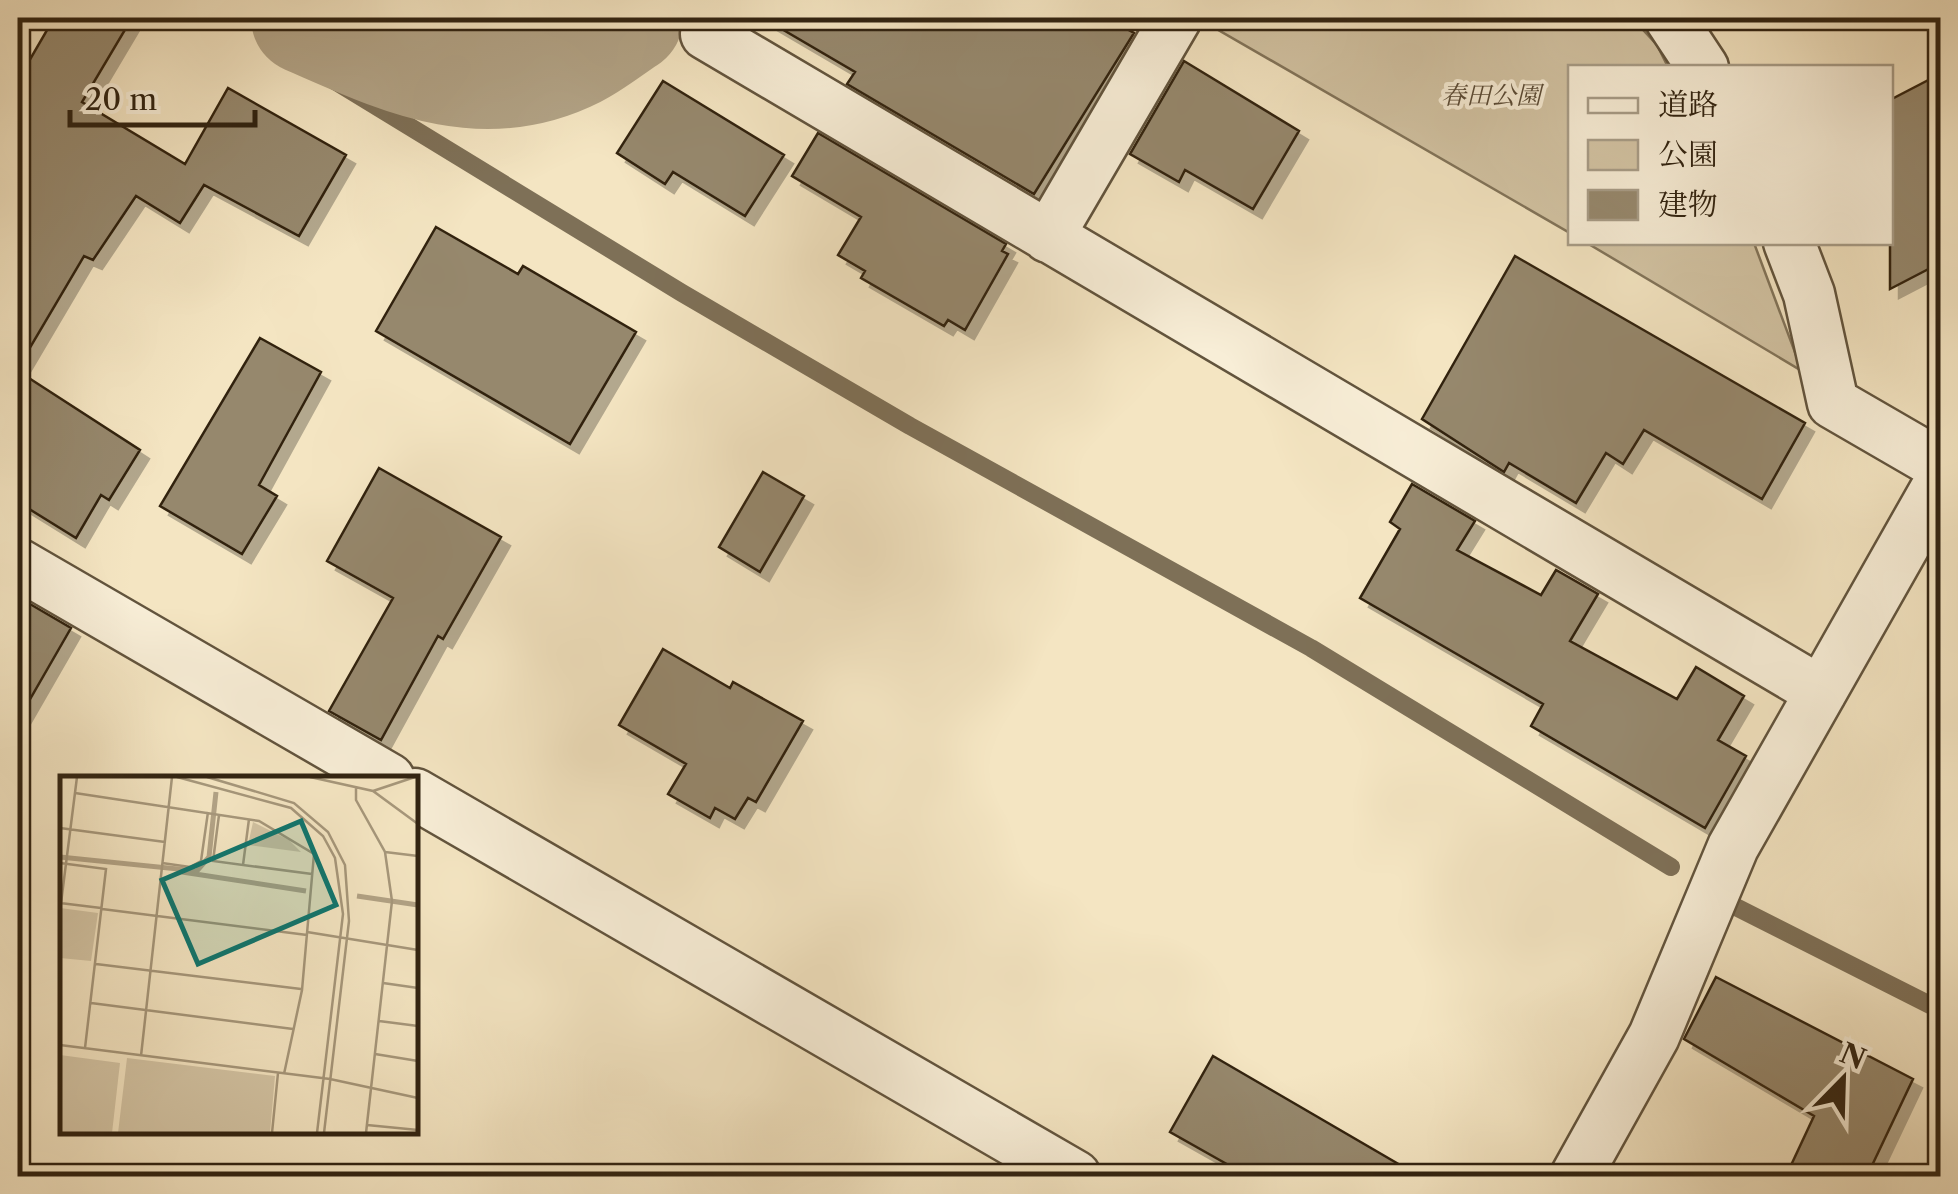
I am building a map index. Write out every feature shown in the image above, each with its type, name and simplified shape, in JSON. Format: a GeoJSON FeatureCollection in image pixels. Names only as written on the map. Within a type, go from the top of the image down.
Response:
{"type":"FeatureCollection","features":[{"type":"Feature","properties":{"kind":"street"},"geometry":{"type":"LineString","coordinates":[[715,18],[706,34],[1821,692]]}},
{"type":"Feature","properties":{"kind":"street"},"geometry":{"type":"LineString","coordinates":[[1048,236],[1176,18]]}},
{"type":"Feature","properties":{"kind":"street"},"geometry":{"type":"LineString","coordinates":[[1670,18],[1701,65]]}},
{"type":"Feature","properties":{"kind":"street"},"geometry":{"type":"LineString","coordinates":[[1790,245],[1810,294],[1833,402],[1940,465]]}},
{"type":"Feature","properties":{"kind":"street"},"geometry":{"type":"LineString","coordinates":[[1576,1176],[1654,1036],[1733,847],[1940,482]]}},
{"type":"Feature","properties":{"kind":"street"},"geometry":{"type":"LineString","coordinates":[[18,564],[383,776]]}},
{"type":"Feature","properties":{"kind":"street"},"geometry":{"type":"LineString","coordinates":[[418,796],[1075,1176]]}},
{"type":"Feature","properties":{"kind":"green space","name":"春田公園"},"geometry":{"type":"Polygon","coordinates":[[[1212,18],[1632,18],[1657,45],[1667,65],[1568,65],[1568,232],[1208,24],[1212,18]]]}},
{"type":"Feature","properties":{"kind":"green space"},"geometry":{"type":"Polygon","coordinates":[[[1590,245],[1755,245],[1802,371],[1590,245]]]}},
{"type":"Feature","properties":{"kind":"building"},"geometry":{"type":"Polygon","coordinates":[[[54,18],[132,18],[82,102],[185,164],[228,88],[346,155],[299,236],[204,185],[180,223],[136,196],[93,260],[84,256],[18,368],[18,80],[54,18]]]}},
{"type":"Feature","properties":{"kind":"building"},"geometry":{"type":"Polygon","coordinates":[[[763,18],[1107,18],[1134,33],[1034,194],[847,84],[855,72],[763,18]]]}},
{"type":"Feature","properties":{"kind":"building"},"geometry":{"type":"Polygon","coordinates":[[[1184,61],[1299,131],[1253,209],[1185,170],[1179,182],[1130,154],[1184,61]]]}},
{"type":"Feature","properties":{"kind":"building"},"geometry":{"type":"Polygon","coordinates":[[[1940,74],[1940,263],[1890,289],[1893,245],[1893,98],[1940,74]]]}},
{"type":"Feature","properties":{"kind":"building"},"geometry":{"type":"Polygon","coordinates":[[[663,81],[784,155],[745,216],[673,172],[665,184],[617,153],[663,81]]]}},
{"type":"Feature","properties":{"kind":"building"},"geometry":{"type":"Polygon","coordinates":[[[818,133],[1006,244],[1002,251],[1008,254],[965,330],[948,320],[944,326],[861,278],[865,271],[838,255],[861,217],[792,176],[818,133]]]}},
{"type":"Feature","properties":{"kind":"building"},"geometry":{"type":"Polygon","coordinates":[[[436,227],[518,274],[523,266],[636,332],[570,444],[376,331],[436,227]]]}},
{"type":"Feature","properties":{"kind":"building"},"geometry":{"type":"Polygon","coordinates":[[[1515,256],[1805,423],[1762,499],[1644,430],[1623,464],[1606,453],[1576,503],[1509,463],[1504,472],[1422,419],[1515,256]]]}},
{"type":"Feature","properties":{"kind":"building"},"geometry":{"type":"Polygon","coordinates":[[[260,338],[321,372],[259,485],[277,496],[242,554],[160,506],[260,338]]]}},
{"type":"Feature","properties":{"kind":"building"},"geometry":{"type":"Polygon","coordinates":[[[18,371],[140,450],[109,500],[101,495],[76,538],[18,502],[18,371]]]}},
{"type":"Feature","properties":{"kind":"building"},"geometry":{"type":"Polygon","coordinates":[[[379,468],[501,537],[443,639],[438,636],[381,740],[329,711],[393,598],[327,561],[379,468]]]}},
{"type":"Feature","properties":{"kind":"building"},"geometry":{"type":"Polygon","coordinates":[[[763,472],[804,496],[760,572],[719,547],[763,472]]]}},
{"type":"Feature","properties":{"kind":"building"},"geometry":{"type":"Polygon","coordinates":[[[1412,484],[1475,521],[1457,550],[1541,595],[1556,570],[1598,594],[1570,641],[1677,699],[1696,667],[1744,696],[1718,740],[1746,756],[1705,828],[1531,726],[1543,704],[1360,598],[1400,529],[1390,522],[1412,484]]]}},
{"type":"Feature","properties":{"kind":"building"},"geometry":{"type":"Polygon","coordinates":[[[18,597],[71,628],[18,720],[18,597]]]}},
{"type":"Feature","properties":{"kind":"building"},"geometry":{"type":"Polygon","coordinates":[[[663,649],[730,688],[733,682],[803,721],[756,802],[748,798],[735,819],[715,808],[710,818],[668,794],[686,764],[619,725],[663,649]]]}},
{"type":"Feature","properties":{"kind":"building"},"geometry":{"type":"Polygon","coordinates":[[[1716,977],[1913,1079],[1867,1176],[1786,1176],[1814,1116],[1684,1039],[1716,977]]]}},
{"type":"Feature","properties":{"kind":"building"},"geometry":{"type":"Polygon","coordinates":[[[1213,1056],[1419,1176],[1248,1176],[1170,1132],[1213,1056]]]}},
{"type":"Feature","properties":{"kind":"waterway"},"geometry":{"type":"LineString","coordinates":[[285,18],[299,59],[682,293],[910,426],[1311,648],[1671,867]]}},
{"type":"Feature","properties":{"kind":"waterway"},"geometry":{"type":"LineString","coordinates":[[307,18],[405,58],[472,72],[540,66],[582,48],[627,18]]}},
{"type":"Feature","properties":{"kind":"waterway"},"geometry":{"type":"LineString","coordinates":[[1726,902],[1940,1010]]}}]}
